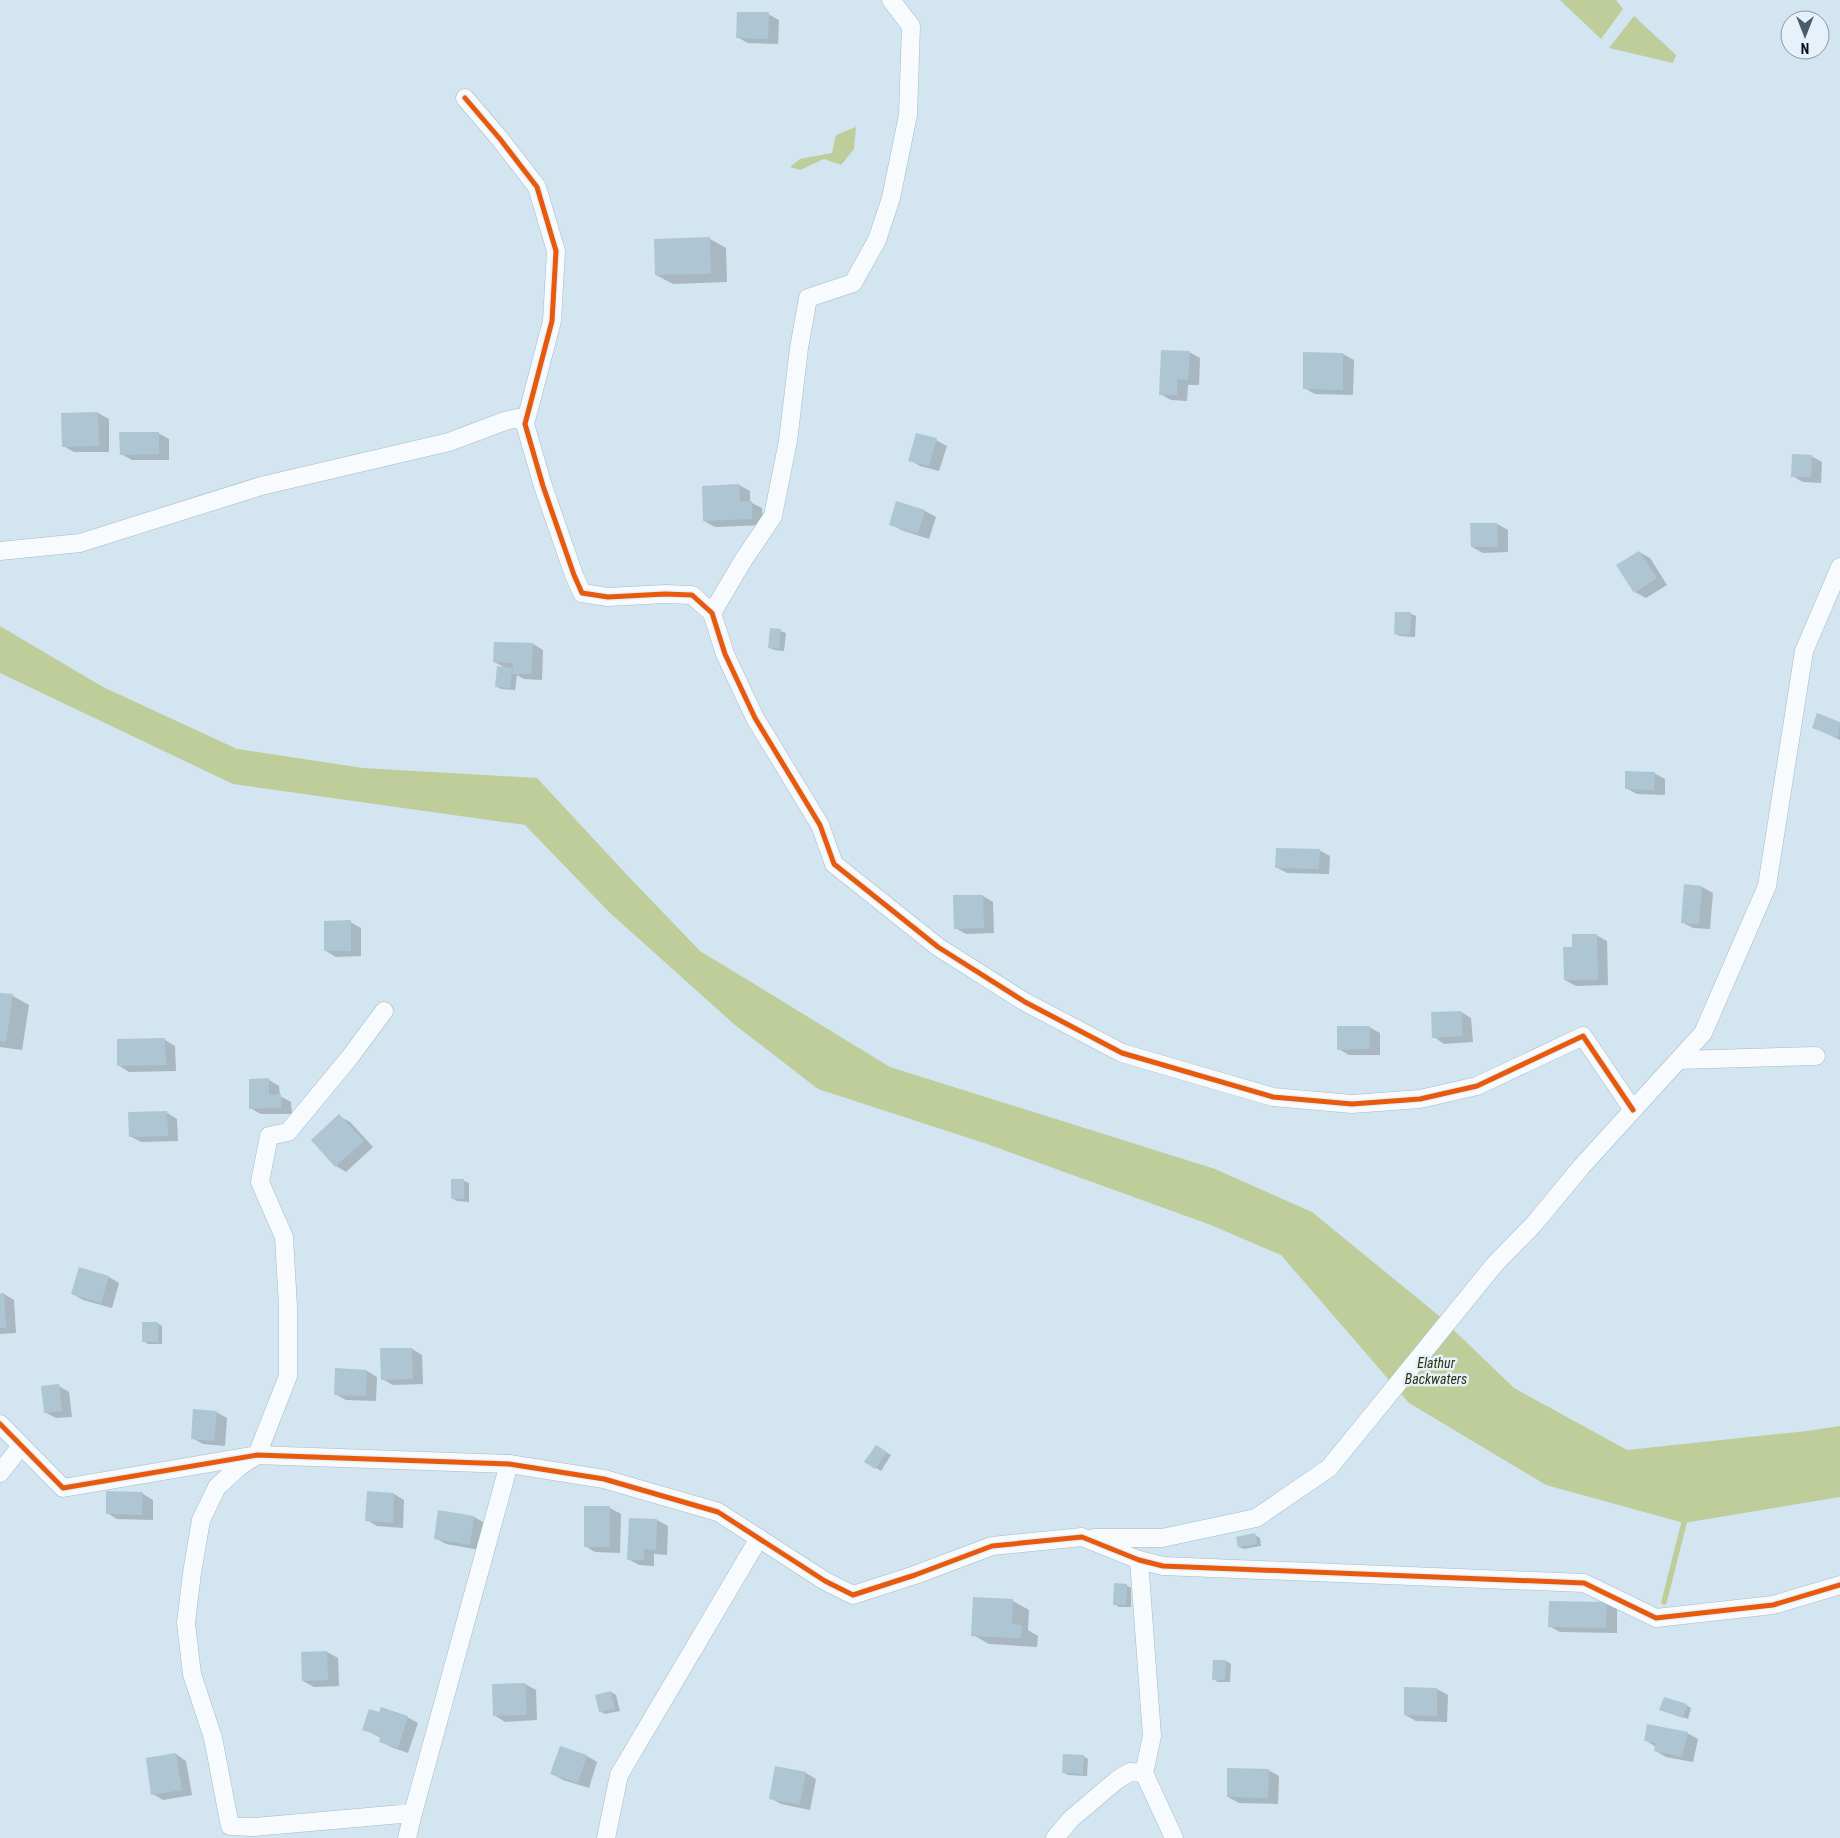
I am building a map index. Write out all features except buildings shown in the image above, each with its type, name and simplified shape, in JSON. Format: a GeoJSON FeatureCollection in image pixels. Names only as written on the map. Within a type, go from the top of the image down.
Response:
{"type":"FeatureCollection","features":[{"type":"Feature","properties":{"kind":"street"},"geometry":{"type":"LineString","coordinates":[[712,613],[744,559],[773,516],[788,441],[799,348],[808,298],[853,283],[877,240],[891,198],[908,115],[911,26],[891,0]]}},
{"type":"Feature","properties":{"kind":"street"},"geometry":{"type":"LineString","coordinates":[[465,98],[537,187],[556,251],[552,321],[525,424],[543,486],[582,593],[608,597],[665,594],[692,595],[712,613],[725,654],[755,718],[820,824],[834,864],[938,947],[1025,1002],[1122,1053],[1273,1097],[1352,1104],[1420,1099],[1477,1086],[1583,1036],[1633,1110]]}},
{"type":"Feature","properties":{"kind":"street"},"geometry":{"type":"LineString","coordinates":[[0,551],[80,543],[261,486],[449,442],[505,421],[518,418],[525,424]]}},
{"type":"Feature","properties":{"kind":"street"},"geometry":{"type":"LineString","coordinates":[[0,1424],[63,1488],[257,1455],[509,1464],[604,1479],[718,1512],[825,1581],[852,1595],[884,1586],[992,1546],[1082,1538],[1162,1538],[1256,1518],[1329,1468],[1495,1264],[1534,1224],[1582,1166],[1703,1033],[1767,886],[1804,651],[1840,567]]}},
{"type":"Feature","properties":{"kind":"street"},"geometry":{"type":"LineString","coordinates":[[384,1011],[350,1057],[288,1132],[270,1136],[260,1182],[284,1237],[288,1306],[288,1376],[257,1455],[240,1466],[217,1488],[201,1520],[186,1623],[192,1674],[213,1738],[230,1826],[253,1827],[413,1813]]}},
{"type":"Feature","properties":{"kind":"street"},"geometry":{"type":"LineString","coordinates":[[1679,1060],[1816,1056]]}},
{"type":"Feature","properties":{"kind":"street"},"geometry":{"type":"LineString","coordinates":[[0,1473],[21,1446]]}},
{"type":"Feature","properties":{"kind":"street"},"geometry":{"type":"LineString","coordinates":[[406,1838],[509,1464]]}},
{"type":"Feature","properties":{"kind":"street"},"geometry":{"type":"LineString","coordinates":[[606,1838],[619,1775],[759,1538]]}},
{"type":"Feature","properties":{"kind":"street"},"geometry":{"type":"LineString","coordinates":[[1082,1538],[1139,1560],[1163,1566],[1584,1583],[1656,1618],[1773,1605],[1840,1586]]}},
{"type":"Feature","properties":{"kind":"street"},"geometry":{"type":"LineString","coordinates":[[1056,1838],[1071,1819],[1137,1772],[1152,1736],[1139,1560]]}},
{"type":"Feature","properties":{"kind":"street"},"geometry":{"type":"LineString","coordinates":[[1137,1772],[1174,1838]]}},
{"type":"Feature","properties":{"kind":"water"},"geometry":{"type":"Polygon","coordinates":[[[1560,0],[1616,0],[1623,9],[1601,39],[1560,0]]]}},
{"type":"Feature","properties":{"kind":"water"},"geometry":{"type":"Polygon","coordinates":[[[1634,16],[1676,55],[1673,63],[1609,48],[1634,16]]]}},
{"type":"Feature","properties":{"kind":"water"},"geometry":{"type":"Polygon","coordinates":[[[856,127],[854,149],[841,165],[824,159],[800,170],[790,167],[800,159],[832,153],[836,135],[856,127]]]}},
{"type":"Feature","properties":{"kind":"water","name":"Elathur Backwaters"},"geometry":{"type":"Polygon","coordinates":[[[0,626],[103,687],[237,749],[363,768],[537,778],[700,951],[890,1067],[1215,1169],[1312,1212],[1438,1315],[1514,1388],[1627,1450],[1840,1426],[1840,1497],[1684,1523],[1546,1485],[1409,1403],[1281,1255],[1211,1225],[987,1144],[818,1089],[735,1025],[610,913],[525,825],[233,784],[0,673],[0,626]]]}},
{"type":"Feature","properties":{"kind":"waterway"},"geometry":{"type":"LineString","coordinates":[[1664,1602],[1684,1523]]}},
{"type":"Feature","properties":{"kind":"cycle path"},"geometry":{"type":"LineString","coordinates":[[465,98],[537,187],[556,251],[552,321],[525,424],[543,486],[582,593],[608,597],[665,594],[692,595],[712,613],[725,654],[755,718],[820,825],[834,864],[938,947],[1025,1002],[1122,1053],[1273,1097],[1352,1104],[1420,1099],[1477,1086],[1583,1036],[1633,1110]]}},
{"type":"Feature","properties":{"kind":"cycle path"},"geometry":{"type":"LineString","coordinates":[[0,1424],[63,1488],[257,1455],[509,1464],[604,1479],[718,1512],[825,1581],[853,1595],[915,1575],[992,1546],[1082,1537],[1139,1560],[1163,1566],[1584,1583],[1656,1618],[1773,1605],[1840,1585]]}}]}
